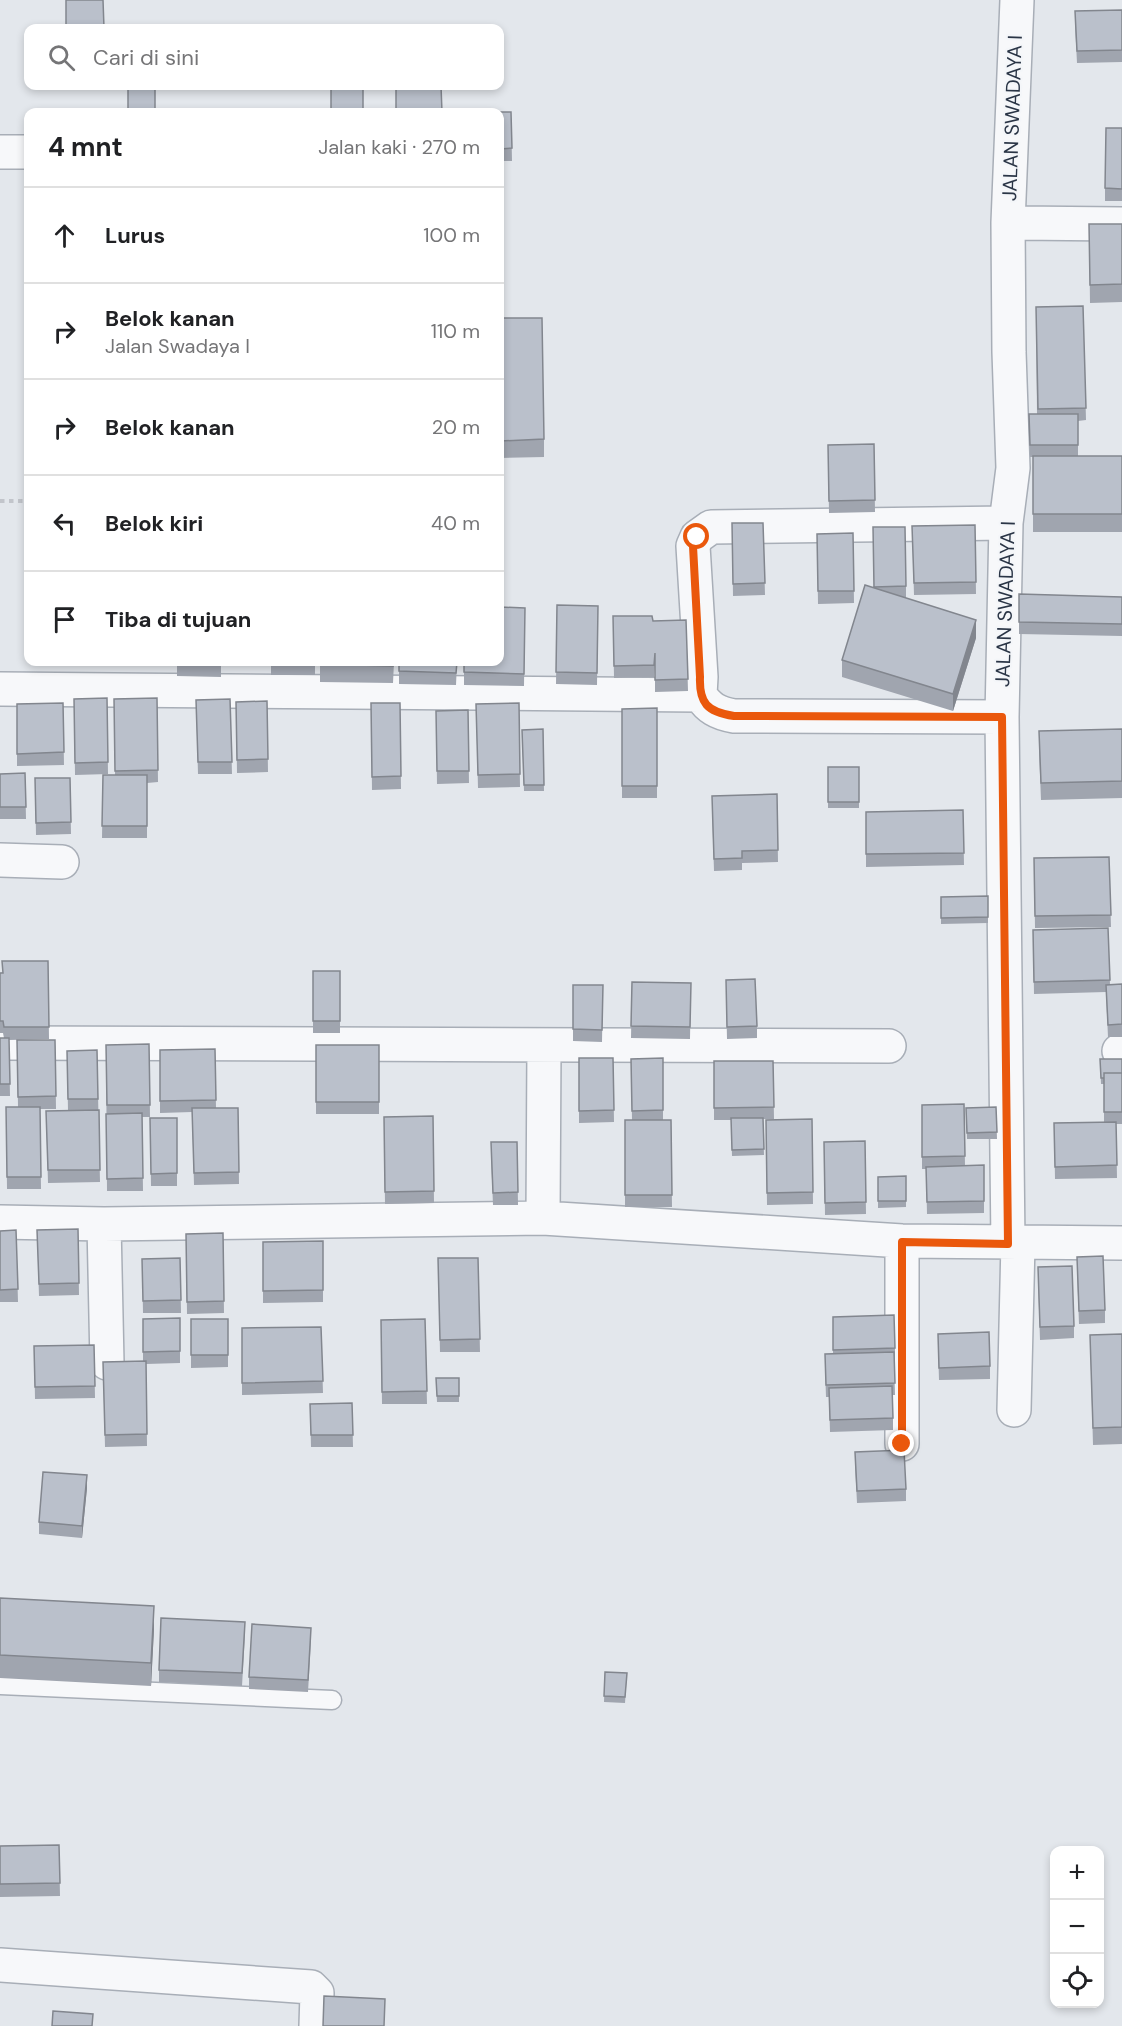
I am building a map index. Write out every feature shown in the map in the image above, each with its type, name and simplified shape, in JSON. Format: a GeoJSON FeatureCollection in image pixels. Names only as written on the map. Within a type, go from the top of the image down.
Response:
{"type":"FeatureCollection","features":[{"type":"Feature","properties":{"kind":"street","name":"JALAN SWADAYA I"},"geometry":{"type":"LineString","coordinates":[[1014,1410],[1013,1244],[1002,717],[1006,523],[1013,468],[1008,223],[1017,0]]}},
{"type":"Feature","properties":{"kind":"street"},"geometry":{"type":"LineString","coordinates":[[0,152],[24,152]]}},
{"type":"Feature","properties":{"kind":"street"},"geometry":{"type":"LineString","coordinates":[[1008,223],[1122,224]]}},
{"type":"Feature","properties":{"kind":"street"},"geometry":{"type":"LineString","coordinates":[[1013,468],[1047,464]]}},
{"type":"Feature","properties":{"kind":"street"},"geometry":{"type":"LineString","coordinates":[[1002,717],[734,716],[716,712],[700,695],[693,546],[697,537],[711,527],[1006,523]]}},
{"type":"Feature","properties":{"kind":"street"},"geometry":{"type":"LineString","coordinates":[[0,689],[700,695]]}},
{"type":"Feature","properties":{"kind":"street"},"geometry":{"type":"LineString","coordinates":[[0,860],[62,862]]}},
{"type":"Feature","properties":{"kind":"street"},"geometry":{"type":"LineString","coordinates":[[0,1043],[889,1046]]}},
{"type":"Feature","properties":{"kind":"street"},"geometry":{"type":"LineString","coordinates":[[543,1218],[544,1046]]}},
{"type":"Feature","properties":{"kind":"street"},"geometry":{"type":"LineString","coordinates":[[0,1222],[104,1224],[543,1218],[902,1242],[1122,1243]]}},
{"type":"Feature","properties":{"kind":"street"},"geometry":{"type":"LineString","coordinates":[[104,1224],[107,1364]]}},
{"type":"Feature","properties":{"kind":"street"},"geometry":{"type":"LineString","coordinates":[[902,1242],[902,1444]]}},
{"type":"Feature","properties":{"kind":"street"},"geometry":{"type":"LineString","coordinates":[[0,1965],[311,1987],[317,1993],[316,2026]]}},
{"type":"Feature","properties":{"kind":"lane"},"geometry":{"type":"LineString","coordinates":[[0,1685],[332,1700]]}},
{"type":"Feature","properties":{"kind":"path"},"geometry":{"type":"LineString","coordinates":[[0,501],[24,501]]}},
{"type":"Feature","properties":{"kind":"building"},"geometry":{"type":"Polygon","coordinates":[[[66,0],[103,0],[104,24],[66,24],[66,0]]]}},
{"type":"Feature","properties":{"kind":"building"},"geometry":{"type":"Polygon","coordinates":[[[1122,10],[1122,50],[1077,51],[1075,11],[1122,10]]]}},
{"type":"Feature","properties":{"kind":"building"},"geometry":{"type":"Polygon","coordinates":[[[128,90],[155,90],[155,108],[128,108],[128,90]]]}},
{"type":"Feature","properties":{"kind":"building"},"geometry":{"type":"Polygon","coordinates":[[[331,90],[363,90],[363,108],[331,108],[331,90]]]}},
{"type":"Feature","properties":{"kind":"building"},"geometry":{"type":"Polygon","coordinates":[[[396,90],[441,90],[442,108],[396,108],[396,90]]]}},
{"type":"Feature","properties":{"kind":"building"},"geometry":{"type":"Polygon","coordinates":[[[504,112],[511,112],[512,148],[504,149],[504,112]]]}},
{"type":"Feature","properties":{"kind":"building"},"geometry":{"type":"Polygon","coordinates":[[[1106,128],[1122,128],[1122,189],[1105,188],[1106,128]]]}},
{"type":"Feature","properties":{"kind":"building"},"geometry":{"type":"Polygon","coordinates":[[[1089,224],[1122,224],[1122,284],[1090,285],[1089,224]]]}},
{"type":"Feature","properties":{"kind":"building"},"geometry":{"type":"Polygon","coordinates":[[[1083,306],[1086,408],[1038,409],[1036,307],[1083,306]]]}},
{"type":"Feature","properties":{"kind":"building"},"geometry":{"type":"Polygon","coordinates":[[[504,318],[542,318],[544,439],[504,441],[504,318]]]}},
{"type":"Feature","properties":{"kind":"building"},"geometry":{"type":"Polygon","coordinates":[[[1029,414],[1078,414],[1078,445],[1030,445],[1029,414]]]}},
{"type":"Feature","properties":{"kind":"building"},"geometry":{"type":"Polygon","coordinates":[[[874,444],[875,500],[829,501],[828,445],[874,444]]]}},
{"type":"Feature","properties":{"kind":"building"},"geometry":{"type":"Polygon","coordinates":[[[1033,456],[1122,456],[1122,514],[1033,514],[1033,456]]]}},
{"type":"Feature","properties":{"kind":"building"},"geometry":{"type":"Polygon","coordinates":[[[732,523],[763,523],[765,583],[733,584],[732,523]]]}},
{"type":"Feature","properties":{"kind":"building"},"geometry":{"type":"Polygon","coordinates":[[[975,525],[976,582],[914,583],[912,526],[975,525]]]}},
{"type":"Feature","properties":{"kind":"building"},"geometry":{"type":"Polygon","coordinates":[[[873,527],[905,527],[906,586],[874,587],[873,527]]]}},
{"type":"Feature","properties":{"kind":"building"},"geometry":{"type":"Polygon","coordinates":[[[853,533],[854,591],[818,591],[817,534],[853,533]]]}},
{"type":"Feature","properties":{"kind":"building"},"geometry":{"type":"Polygon","coordinates":[[[865,585],[976,620],[953,694],[842,660],[865,585]]]}},
{"type":"Feature","properties":{"kind":"building"},"geometry":{"type":"Polygon","coordinates":[[[1019,594],[1122,597],[1122,624],[1019,622],[1019,594]]]}},
{"type":"Feature","properties":{"kind":"building"},"geometry":{"type":"Polygon","coordinates":[[[557,605],[598,606],[597,673],[556,672],[557,605]]]}},
{"type":"Feature","properties":{"kind":"building"},"geometry":{"type":"Polygon","coordinates":[[[504,607],[525,608],[524,674],[464,672],[464,666],[504,666],[504,607]]]}},
{"type":"Feature","properties":{"kind":"building"},"geometry":{"type":"Polygon","coordinates":[[[613,616],[652,616],[653,621],[686,620],[688,679],[655,680],[655,653],[654,665],[614,666],[613,616]]]}},
{"type":"Feature","properties":{"kind":"building"},"geometry":{"type":"Polygon","coordinates":[[[399,666],[457,666],[456,673],[399,671],[399,666]]]}},
{"type":"Feature","properties":{"kind":"building"},"geometry":{"type":"Polygon","coordinates":[[[107,698],[108,762],[75,763],[74,699],[107,698]]]}},
{"type":"Feature","properties":{"kind":"building"},"geometry":{"type":"Polygon","coordinates":[[[157,698],[158,770],[115,771],[114,699],[157,698]]]}},
{"type":"Feature","properties":{"kind":"building"},"geometry":{"type":"Polygon","coordinates":[[[230,699],[232,762],[198,762],[196,700],[230,699]]]}},
{"type":"Feature","properties":{"kind":"building"},"geometry":{"type":"Polygon","coordinates":[[[267,701],[268,759],[237,760],[236,702],[267,701]]]}},
{"type":"Feature","properties":{"kind":"building"},"geometry":{"type":"Polygon","coordinates":[[[63,703],[64,752],[17,754],[17,704],[63,703]]]}},
{"type":"Feature","properties":{"kind":"building"},"geometry":{"type":"Polygon","coordinates":[[[371,703],[400,703],[401,776],[372,777],[371,703]]]}},
{"type":"Feature","properties":{"kind":"building"},"geometry":{"type":"Polygon","coordinates":[[[519,703],[520,774],[478,775],[476,704],[519,703]]]}},
{"type":"Feature","properties":{"kind":"building"},"geometry":{"type":"Polygon","coordinates":[[[657,708],[657,786],[622,786],[622,709],[657,708]]]}},
{"type":"Feature","properties":{"kind":"building"},"geometry":{"type":"Polygon","coordinates":[[[468,710],[469,771],[437,771],[436,711],[468,710]]]}},
{"type":"Feature","properties":{"kind":"building"},"geometry":{"type":"Polygon","coordinates":[[[543,729],[544,785],[524,785],[522,730],[543,729]]]}},
{"type":"Feature","properties":{"kind":"building"},"geometry":{"type":"Polygon","coordinates":[[[1122,729],[1122,781],[1041,783],[1039,731],[1122,729]]]}},
{"type":"Feature","properties":{"kind":"building"},"geometry":{"type":"Polygon","coordinates":[[[828,767],[859,767],[859,802],[828,802],[828,767]]]}},
{"type":"Feature","properties":{"kind":"building"},"geometry":{"type":"Polygon","coordinates":[[[25,773],[26,807],[0,807],[0,774],[25,773]]]}},
{"type":"Feature","properties":{"kind":"building"},"geometry":{"type":"Polygon","coordinates":[[[103,775],[147,775],[147,826],[102,826],[103,775]]]}},
{"type":"Feature","properties":{"kind":"building"},"geometry":{"type":"Polygon","coordinates":[[[35,778],[70,778],[71,822],[36,823],[35,778]]]}},
{"type":"Feature","properties":{"kind":"building"},"geometry":{"type":"Polygon","coordinates":[[[777,794],[778,850],[742,851],[742,858],[714,859],[712,796],[777,794]]]}},
{"type":"Feature","properties":{"kind":"building"},"geometry":{"type":"Polygon","coordinates":[[[963,810],[964,853],[866,854],[866,812],[963,810]]]}},
{"type":"Feature","properties":{"kind":"building"},"geometry":{"type":"Polygon","coordinates":[[[1109,857],[1111,915],[1035,916],[1034,858],[1109,857]]]}},
{"type":"Feature","properties":{"kind":"building"},"geometry":{"type":"Polygon","coordinates":[[[988,896],[988,917],[941,918],[941,897],[988,896]]]}},
{"type":"Feature","properties":{"kind":"building"},"geometry":{"type":"Polygon","coordinates":[[[1108,928],[1110,980],[1034,982],[1033,930],[1108,928]]]}},
{"type":"Feature","properties":{"kind":"building"},"geometry":{"type":"Polygon","coordinates":[[[2,961],[48,961],[49,1027],[4,1027],[3,1021],[0,1021],[2,961]]]}},
{"type":"Feature","properties":{"kind":"building"},"geometry":{"type":"Polygon","coordinates":[[[313,971],[340,971],[340,1021],[313,1021],[313,971]]]}},
{"type":"Feature","properties":{"kind":"building"},"geometry":{"type":"Polygon","coordinates":[[[755,979],[757,1026],[727,1027],[726,980],[755,979]]]}},
{"type":"Feature","properties":{"kind":"building"},"geometry":{"type":"Polygon","coordinates":[[[632,982],[691,983],[690,1027],[631,1026],[632,982]]]}},
{"type":"Feature","properties":{"kind":"building"},"geometry":{"type":"Polygon","coordinates":[[[1122,984],[1122,1024],[1108,1025],[1106,985],[1122,984]]]}},
{"type":"Feature","properties":{"kind":"building"},"geometry":{"type":"Polygon","coordinates":[[[573,985],[603,985],[602,1030],[573,1029],[573,985]]]}},
{"type":"Feature","properties":{"kind":"building"},"geometry":{"type":"Polygon","coordinates":[[[0,1038],[9,1038],[10,1084],[0,1084],[0,1038]]]}},
{"type":"Feature","properties":{"kind":"building"},"geometry":{"type":"Polygon","coordinates":[[[17,1040],[55,1040],[56,1096],[18,1097],[17,1040]]]}},
{"type":"Feature","properties":{"kind":"building"},"geometry":{"type":"Polygon","coordinates":[[[149,1044],[150,1105],[107,1105],[106,1045],[149,1044]]]}},
{"type":"Feature","properties":{"kind":"building"},"geometry":{"type":"Polygon","coordinates":[[[316,1045],[379,1045],[379,1102],[316,1102],[316,1045]]]}},
{"type":"Feature","properties":{"kind":"building"},"geometry":{"type":"Polygon","coordinates":[[[215,1049],[216,1100],[160,1101],[160,1050],[215,1049]]]}},
{"type":"Feature","properties":{"kind":"building"},"geometry":{"type":"Polygon","coordinates":[[[97,1050],[98,1099],[68,1099],[67,1051],[97,1050]]]}},
{"type":"Feature","properties":{"kind":"building"},"geometry":{"type":"Polygon","coordinates":[[[579,1058],[613,1058],[614,1110],[579,1111],[579,1058]]]}},
{"type":"Feature","properties":{"kind":"building"},"geometry":{"type":"Polygon","coordinates":[[[663,1058],[663,1110],[632,1111],[631,1059],[663,1058]]]}},
{"type":"Feature","properties":{"kind":"building"},"geometry":{"type":"Polygon","coordinates":[[[1100,1059],[1122,1059],[1122,1073],[1104,1073],[1104,1078],[1101,1078],[1100,1059]]]}},
{"type":"Feature","properties":{"kind":"building"},"geometry":{"type":"Polygon","coordinates":[[[714,1061],[773,1061],[774,1107],[714,1108],[714,1061]]]}},
{"type":"Feature","properties":{"kind":"building"},"geometry":{"type":"Polygon","coordinates":[[[1104,1073],[1122,1073],[1122,1112],[1104,1112],[1104,1073]]]}},
{"type":"Feature","properties":{"kind":"building"},"geometry":{"type":"Polygon","coordinates":[[[964,1104],[965,1156],[922,1157],[922,1105],[964,1104]]]}},
{"type":"Feature","properties":{"kind":"building"},"geometry":{"type":"Polygon","coordinates":[[[6,1107],[40,1107],[41,1177],[7,1177],[6,1107]]]}},
{"type":"Feature","properties":{"kind":"building"},"geometry":{"type":"Polygon","coordinates":[[[996,1107],[997,1132],[967,1133],[966,1108],[996,1107]]]}},
{"type":"Feature","properties":{"kind":"building"},"geometry":{"type":"Polygon","coordinates":[[[192,1108],[238,1108],[239,1172],[194,1173],[192,1108]]]}},
{"type":"Feature","properties":{"kind":"building"},"geometry":{"type":"Polygon","coordinates":[[[99,1110],[100,1170],[48,1170],[46,1111],[99,1110]]]}},
{"type":"Feature","properties":{"kind":"building"},"geometry":{"type":"Polygon","coordinates":[[[142,1113],[143,1178],[107,1179],[106,1114],[142,1113]]]}},
{"type":"Feature","properties":{"kind":"building"},"geometry":{"type":"Polygon","coordinates":[[[433,1116],[434,1191],[385,1192],[384,1117],[433,1116]]]}},
{"type":"Feature","properties":{"kind":"building"},"geometry":{"type":"Polygon","coordinates":[[[150,1118],[177,1118],[177,1173],[151,1174],[150,1118]]]}},
{"type":"Feature","properties":{"kind":"building"},"geometry":{"type":"Polygon","coordinates":[[[731,1118],[763,1118],[764,1149],[732,1150],[731,1118]]]}},
{"type":"Feature","properties":{"kind":"building"},"geometry":{"type":"Polygon","coordinates":[[[812,1119],[813,1192],[767,1193],[766,1120],[812,1119]]]}},
{"type":"Feature","properties":{"kind":"building"},"geometry":{"type":"Polygon","coordinates":[[[625,1120],[671,1120],[672,1195],[625,1195],[625,1120]]]}},
{"type":"Feature","properties":{"kind":"building"},"geometry":{"type":"Polygon","coordinates":[[[1116,1122],[1117,1165],[1055,1167],[1054,1123],[1116,1122]]]}},
{"type":"Feature","properties":{"kind":"building"},"geometry":{"type":"Polygon","coordinates":[[[865,1141],[866,1202],[825,1203],[824,1142],[865,1141]]]}},
{"type":"Feature","properties":{"kind":"building"},"geometry":{"type":"Polygon","coordinates":[[[491,1142],[517,1142],[518,1192],[493,1193],[491,1142]]]}},
{"type":"Feature","properties":{"kind":"building"},"geometry":{"type":"Polygon","coordinates":[[[984,1165],[984,1201],[927,1202],[926,1167],[984,1165]]]}},
{"type":"Feature","properties":{"kind":"building"},"geometry":{"type":"Polygon","coordinates":[[[906,1176],[906,1201],[878,1201],[878,1177],[906,1176]]]}},
{"type":"Feature","properties":{"kind":"building"},"geometry":{"type":"Polygon","coordinates":[[[78,1229],[79,1283],[39,1284],[37,1230],[78,1229]]]}},
{"type":"Feature","properties":{"kind":"building"},"geometry":{"type":"Polygon","coordinates":[[[16,1230],[18,1289],[0,1290],[0,1231],[16,1230]]]}},
{"type":"Feature","properties":{"kind":"building"},"geometry":{"type":"Polygon","coordinates":[[[223,1233],[224,1301],[187,1302],[186,1234],[223,1233]]]}},
{"type":"Feature","properties":{"kind":"building"},"geometry":{"type":"Polygon","coordinates":[[[323,1241],[323,1290],[263,1291],[263,1242],[323,1241]]]}},
{"type":"Feature","properties":{"kind":"building"},"geometry":{"type":"Polygon","coordinates":[[[1103,1256],[1105,1310],[1079,1311],[1077,1257],[1103,1256]]]}},
{"type":"Feature","properties":{"kind":"building"},"geometry":{"type":"Polygon","coordinates":[[[180,1258],[181,1300],[143,1301],[142,1259],[180,1258]]]}},
{"type":"Feature","properties":{"kind":"building"},"geometry":{"type":"Polygon","coordinates":[[[438,1258],[478,1258],[480,1339],[440,1340],[438,1258]]]}},
{"type":"Feature","properties":{"kind":"building"},"geometry":{"type":"Polygon","coordinates":[[[1072,1266],[1074,1326],[1040,1327],[1038,1267],[1072,1266]]]}},
{"type":"Feature","properties":{"kind":"building"},"geometry":{"type":"Polygon","coordinates":[[[894,1315],[895,1348],[833,1350],[833,1317],[894,1315]]]}},
{"type":"Feature","properties":{"kind":"building"},"geometry":{"type":"Polygon","coordinates":[[[180,1318],[180,1351],[143,1352],[143,1319],[180,1318]]]}},
{"type":"Feature","properties":{"kind":"building"},"geometry":{"type":"Polygon","coordinates":[[[191,1319],[228,1319],[228,1355],[191,1355],[191,1319]]]}},
{"type":"Feature","properties":{"kind":"building"},"geometry":{"type":"Polygon","coordinates":[[[425,1319],[427,1391],[382,1392],[381,1320],[425,1319]]]}},
{"type":"Feature","properties":{"kind":"building"},"geometry":{"type":"Polygon","coordinates":[[[321,1327],[323,1381],[242,1383],[242,1328],[321,1327]]]}},
{"type":"Feature","properties":{"kind":"building"},"geometry":{"type":"Polygon","coordinates":[[[989,1332],[990,1366],[939,1368],[938,1334],[989,1332]]]}},
{"type":"Feature","properties":{"kind":"building"},"geometry":{"type":"Polygon","coordinates":[[[1122,1334],[1122,1427],[1093,1428],[1090,1335],[1122,1334]]]}},
{"type":"Feature","properties":{"kind":"building"},"geometry":{"type":"Polygon","coordinates":[[[94,1345],[95,1386],[35,1387],[34,1346],[94,1345]]]}},
{"type":"Feature","properties":{"kind":"building"},"geometry":{"type":"Polygon","coordinates":[[[894,1352],[895,1383],[826,1385],[825,1354],[894,1352]]]}},
{"type":"Feature","properties":{"kind":"building"},"geometry":{"type":"Polygon","coordinates":[[[146,1361],[147,1434],[105,1435],[103,1362],[146,1361]]]}},
{"type":"Feature","properties":{"kind":"building"},"geometry":{"type":"Polygon","coordinates":[[[436,1378],[459,1378],[459,1396],[437,1396],[436,1378]]]}},
{"type":"Feature","properties":{"kind":"building"},"geometry":{"type":"Polygon","coordinates":[[[892,1386],[893,1418],[830,1420],[829,1388],[892,1386]]]}},
{"type":"Feature","properties":{"kind":"building"},"geometry":{"type":"Polygon","coordinates":[[[352,1403],[353,1435],[311,1435],[310,1404],[352,1403]]]}},
{"type":"Feature","properties":{"kind":"building"},"geometry":{"type":"Polygon","coordinates":[[[904,1450],[906,1489],[857,1491],[855,1452],[904,1450]]]}},
{"type":"Feature","properties":{"kind":"building"},"geometry":{"type":"Polygon","coordinates":[[[43,1472],[87,1475],[82,1526],[39,1522],[43,1472]]]}},
{"type":"Feature","properties":{"kind":"building"},"geometry":{"type":"Polygon","coordinates":[[[0,1598],[154,1606],[151,1663],[0,1655],[0,1598]]]}},
{"type":"Feature","properties":{"kind":"building"},"geometry":{"type":"Polygon","coordinates":[[[161,1618],[245,1622],[242,1673],[159,1670],[161,1618]]]}},
{"type":"Feature","properties":{"kind":"building"},"geometry":{"type":"Polygon","coordinates":[[[252,1624],[311,1628],[308,1680],[249,1677],[252,1624]]]}},
{"type":"Feature","properties":{"kind":"building"},"geometry":{"type":"Polygon","coordinates":[[[605,1672],[627,1673],[625,1697],[604,1696],[605,1672]]]}},
{"type":"Feature","properties":{"kind":"building"},"geometry":{"type":"Polygon","coordinates":[[[59,1845],[60,1883],[0,1884],[0,1846],[59,1845]]]}},
{"type":"Feature","properties":{"kind":"building"},"geometry":{"type":"Polygon","coordinates":[[[324,1996],[385,1999],[384,2026],[323,2026],[324,1996]]]}},
{"type":"Feature","properties":{"kind":"building"},"geometry":{"type":"Polygon","coordinates":[[[53,2011],[93,2014],[92,2026],[52,2026],[53,2011]]]}},
{"type":"Feature","properties":{"kind":"route"},"geometry":{"type":"LineString","coordinates":[[697,537],[693,546],[700,695],[716,712],[734,716],[1002,717],[1008,1244],[902,1242],[902,1444]]}}]}
